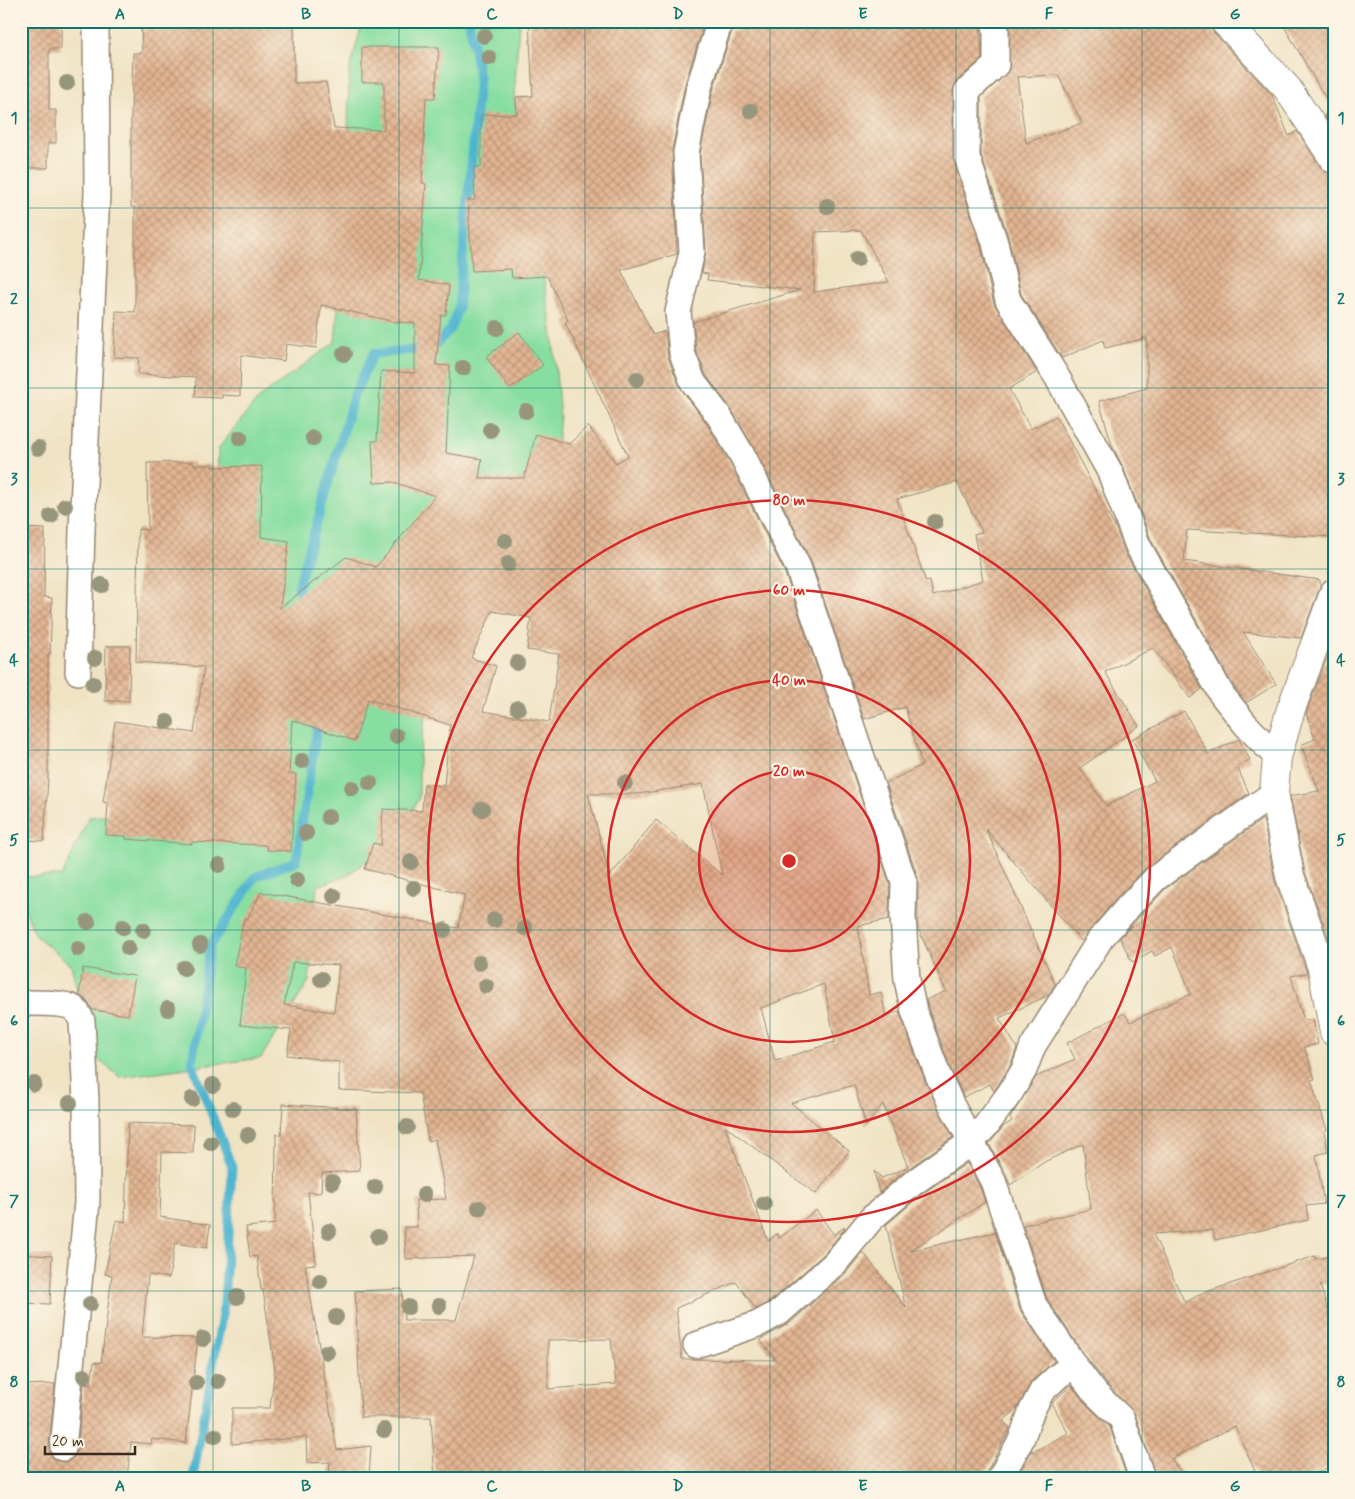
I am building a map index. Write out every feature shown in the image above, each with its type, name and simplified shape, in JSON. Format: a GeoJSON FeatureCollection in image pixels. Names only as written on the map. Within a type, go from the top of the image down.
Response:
{"type":"FeatureCollection","features":[{"type":"Feature","properties":{"kind":"street"},"geometry":{"type":"LineString","coordinates":[[78,672],[82,530],[97,192],[96,21]]}},
{"type":"Feature","properties":{"kind":"street"},"geometry":{"type":"LineString","coordinates":[[720,21],[699,87],[686,153],[692,252],[678,312],[682,353],[692,382],[720,416],[742,455],[798,567],[904,882],[903,917],[907,980],[914,1011],[952,1106],[993,1181],[1034,1304],[1074,1365],[1096,1394],[1122,1419],[1142,1478]]}},
{"type":"Feature","properties":{"kind":"street"},"geometry":{"type":"LineString","coordinates":[[994,21],[996,30],[996,65],[967,91],[967,157],[994,243],[1008,300],[1057,377],[1110,472],[1138,546],[1222,695],[1246,725],[1277,757]]}},
{"type":"Feature","properties":{"kind":"street"},"geometry":{"type":"LineString","coordinates":[[1224,21],[1286,88],[1334,159]]}},
{"type":"Feature","properties":{"kind":"street"},"geometry":{"type":"LineString","coordinates":[[1334,593],[1291,709],[1277,757],[1274,793],[1290,876],[1322,968],[1334,1032]]}},
{"type":"Feature","properties":{"kind":"street"},"geometry":{"type":"LineString","coordinates":[[696,1345],[758,1324],[780,1312],[835,1263],[872,1218],[894,1198],[970,1142],[985,1127],[1010,1092],[1024,1070],[1033,1046],[1101,938],[1156,878],[1274,793]]}},
{"type":"Feature","properties":{"kind":"street"},"geometry":{"type":"LineString","coordinates":[[21,1003],[47,1003],[72,1007],[78,1012],[82,1021],[86,1101],[87,1202],[63,1448]]}},
{"type":"Feature","properties":{"kind":"street"},"geometry":{"type":"LineString","coordinates":[[1000,1478],[1022,1440],[1032,1410],[1042,1391],[1058,1376],[1074,1365]]}},
{"type":"Feature","properties":{"kind":"green space"},"geometry":{"type":"Polygon","coordinates":[[[363,21],[519,21],[514,99],[552,329],[560,417],[551,500],[450,565],[419,756],[419,798],[398,838],[346,876],[317,886],[309,981],[261,1058],[120,1077],[93,1056],[71,965],[35,935],[22,900],[21,877],[62,876],[89,817],[195,807],[215,647],[218,449],[258,399],[335,342],[347,210],[349,71],[363,21]]]}},
{"type":"Feature","properties":{"kind":"building"},"geometry":{"type":"Polygon","coordinates":[[[21,21],[61,21],[61,49],[49,49],[49,110],[56,110],[56,143],[48,143],[48,168],[21,168],[21,21]]]}},
{"type":"Feature","properties":{"kind":"building"},"geometry":{"type":"Polygon","coordinates":[[[141,21],[294,21],[294,83],[326,82],[334,128],[384,130],[384,82],[362,82],[362,47],[439,47],[435,98],[426,98],[422,183],[426,184],[419,280],[449,285],[446,315],[441,315],[436,365],[450,366],[446,453],[482,459],[479,478],[524,478],[536,434],[569,444],[588,426],[616,463],[628,456],[565,322],[568,320],[547,276],[512,278],[511,269],[472,271],[468,200],[475,200],[474,167],[481,167],[481,115],[517,114],[516,97],[533,96],[529,21],[671,21],[703,26],[685,84],[672,150],[677,254],[621,270],[653,335],[665,331],[668,358],[680,387],[707,424],[729,462],[785,573],[890,884],[889,919],[858,926],[869,995],[881,992],[886,1017],[899,1011],[925,1081],[953,1137],[905,1171],[879,1193],[874,1171],[882,1178],[908,1167],[883,1104],[866,1126],[854,1085],[791,1103],[849,1151],[816,1194],[725,1126],[768,1241],[777,1234],[779,1238],[816,1210],[834,1235],[845,1228],[825,1253],[772,1300],[756,1309],[736,1282],[676,1308],[682,1359],[776,1360],[760,1340],[790,1323],[845,1274],[863,1252],[906,1308],[886,1225],[922,1194],[967,1163],[980,1187],[985,1202],[910,1251],[995,1232],[1020,1310],[1054,1361],[1032,1381],[1017,1409],[1003,1421],[1010,1428],[987,1471],[986,1478],[435,1478],[431,1417],[361,1417],[355,1291],[402,1289],[404,1320],[456,1320],[474,1256],[406,1259],[404,1227],[417,1227],[416,1200],[446,1199],[435,1139],[428,1141],[420,1093],[339,1090],[339,1062],[287,1055],[291,1030],[240,1025],[246,968],[234,966],[244,918],[247,919],[261,892],[458,928],[465,895],[365,869],[373,843],[381,845],[383,809],[422,811],[424,784],[444,786],[450,725],[368,699],[355,741],[292,720],[289,774],[296,774],[291,851],[267,850],[267,846],[263,845],[192,842],[192,844],[126,839],[126,836],[106,835],[108,803],[103,802],[115,721],[194,733],[204,667],[136,662],[138,529],[148,530],[147,463],[193,462],[193,465],[212,465],[212,467],[262,466],[261,537],[289,541],[280,608],[346,557],[376,567],[435,496],[393,482],[374,483],[372,441],[377,441],[381,371],[415,373],[415,323],[396,322],[321,305],[316,348],[286,344],[284,361],[241,355],[240,396],[222,395],[222,398],[195,397],[196,377],[138,374],[139,358],[114,357],[116,311],[135,312],[135,207],[131,207],[131,113],[133,53],[142,53],[141,21]],[[492,611],[471,658],[496,666],[483,711],[549,722],[559,654],[527,650],[531,618],[492,611]],[[703,784],[638,794],[588,794],[610,876],[656,820],[722,875],[703,784]],[[293,962],[284,1005],[334,1012],[339,965],[293,962]],[[824,984],[761,1008],[775,1061],[835,1042],[824,984]],[[611,1339],[548,1340],[548,1389],[616,1384],[611,1339]]]}},
{"type":"Feature","properties":{"kind":"building"},"geometry":{"type":"Polygon","coordinates":[[[746,21],[980,21],[982,59],[957,81],[953,91],[953,157],[981,247],[994,304],[1037,372],[1009,389],[1031,429],[1056,416],[1116,529],[1125,553],[1202,689],[1190,698],[1153,648],[1105,672],[1139,726],[1080,768],[1106,806],[1155,781],[1132,739],[1184,711],[1208,754],[1239,739],[1250,760],[1237,767],[1249,793],[1146,868],[1118,896],[1081,941],[986,829],[1055,984],[1047,996],[999,1018],[1017,1048],[1011,1064],[994,1091],[990,1084],[964,1097],[951,1070],[926,1000],[946,991],[918,928],[918,878],[886,783],[922,765],[905,707],[864,719],[811,561],[754,448],[731,409],[706,375],[696,350],[693,322],[800,290],[707,280],[708,274],[702,273],[706,251],[700,154],[713,91],[732,30],[748,32],[746,21]],[[861,230],[815,232],[814,292],[889,282],[861,230]],[[957,482],[897,499],[926,582],[930,581],[933,596],[983,580],[974,534],[982,532],[957,482]]]}},
{"type":"Feature","properties":{"kind":"building"},"geometry":{"type":"Polygon","coordinates":[[[1009,21],[1209,21],[1213,32],[1272,95],[1289,136],[1297,131],[1321,168],[1327,173],[1334,174],[1334,537],[1187,530],[1184,561],[1320,580],[1320,587],[1301,638],[1243,632],[1276,684],[1246,703],[1234,687],[1151,540],[1123,467],[1112,445],[1099,401],[1147,388],[1147,338],[1105,348],[1103,340],[1062,358],[1021,294],[1009,239],[981,155],[981,97],[1009,70],[1009,21]],[[1058,75],[1017,77],[1026,143],[1082,123],[1058,75]]]}},
{"type":"Feature","properties":{"kind":"building"},"geometry":{"type":"Polygon","coordinates":[[[1281,21],[1334,21],[1334,130],[1324,116],[1333,111],[1281,21]]]}},
{"type":"Feature","properties":{"kind":"building"},"geometry":{"type":"Polygon","coordinates":[[[519,332],[543,365],[510,389],[486,357],[519,332]]]}},
{"type":"Feature","properties":{"kind":"building"},"geometry":{"type":"Polygon","coordinates":[[[21,528],[45,529],[44,597],[52,598],[50,654],[48,654],[48,778],[44,841],[21,840],[21,528]]]}},
{"type":"Feature","properties":{"kind":"building"},"geometry":{"type":"Polygon","coordinates":[[[1334,639],[1334,954],[1305,872],[1290,796],[1319,791],[1301,745],[1315,739],[1306,713],[1334,639]]]}},
{"type":"Feature","properties":{"kind":"building"},"geometry":{"type":"Polygon","coordinates":[[[106,646],[130,646],[129,701],[105,701],[106,646]]]}},
{"type":"Feature","properties":{"kind":"building"},"geometry":{"type":"Polygon","coordinates":[[[1263,819],[1275,881],[1307,973],[1291,976],[1304,1021],[1313,1019],[1318,1044],[1304,1047],[1315,1079],[1311,1080],[1327,1130],[1324,1131],[1328,1152],[1316,1155],[1324,1204],[1306,1206],[1308,1220],[1215,1240],[1213,1230],[1153,1234],[1185,1303],[1200,1294],[1315,1256],[1315,1259],[1327,1257],[1331,1283],[1320,1285],[1334,1330],[1334,1465],[1304,1478],[1258,1478],[1235,1426],[1171,1459],[1185,1478],[1156,1478],[1135,1414],[1107,1384],[1086,1357],[1047,1299],[1023,1225],[1091,1209],[1083,1144],[1046,1161],[1010,1185],[989,1144],[1003,1127],[1012,1121],[1010,1118],[1036,1077],[1075,1059],[1067,1043],[1124,1013],[1130,1022],[1191,994],[1172,947],[1155,956],[1152,951],[1132,962],[1120,938],[1165,889],[1263,819]]]}},
{"type":"Feature","properties":{"kind":"building"},"geometry":{"type":"Polygon","coordinates":[[[83,968],[135,976],[128,1015],[93,1010],[86,1000],[79,995],[83,968]]]}},
{"type":"Feature","properties":{"kind":"building"},"geometry":{"type":"Polygon","coordinates":[[[283,1104],[356,1109],[360,1171],[322,1173],[321,1193],[308,1192],[316,1264],[305,1265],[337,1450],[371,1446],[369,1478],[329,1478],[330,1462],[307,1463],[306,1437],[232,1444],[232,1408],[270,1408],[275,1369],[257,1256],[250,1257],[246,1227],[275,1224],[276,1134],[281,1135],[283,1104]]]}},
{"type":"Feature","properties":{"kind":"building"},"geometry":{"type":"Polygon","coordinates":[[[128,1123],[194,1125],[193,1153],[162,1152],[160,1217],[210,1225],[207,1248],[175,1243],[169,1278],[148,1275],[142,1337],[198,1338],[186,1443],[152,1439],[151,1444],[131,1442],[127,1478],[21,1478],[21,1385],[55,1384],[50,1453],[54,1459],[62,1462],[69,1461],[74,1457],[77,1450],[84,1384],[91,1384],[94,1362],[101,1363],[112,1275],[105,1274],[116,1220],[125,1222],[128,1123]]]}},
{"type":"Feature","properties":{"kind":"building"},"geometry":{"type":"Polygon","coordinates":[[[21,1254],[52,1256],[50,1304],[21,1303],[21,1254]]]}},
{"type":"Feature","properties":{"kind":"building"},"geometry":{"type":"Polygon","coordinates":[[[1071,1385],[1086,1404],[1110,1427],[1127,1478],[1017,1478],[1032,1450],[1033,1452],[1068,1433],[1052,1403],[1071,1385]]]}},
{"type":"Feature","properties":{"kind":"waterway"},"geometry":{"type":"LineString","coordinates":[[305,603],[298,587],[354,395],[373,354],[432,348],[450,330],[458,309],[479,78],[469,21]]}},
{"type":"Feature","properties":{"kind":"waterway"},"geometry":{"type":"LineString","coordinates":[[193,1478],[224,1304],[232,1167],[192,1063],[210,946],[255,877],[296,861],[319,718]]}}]}
